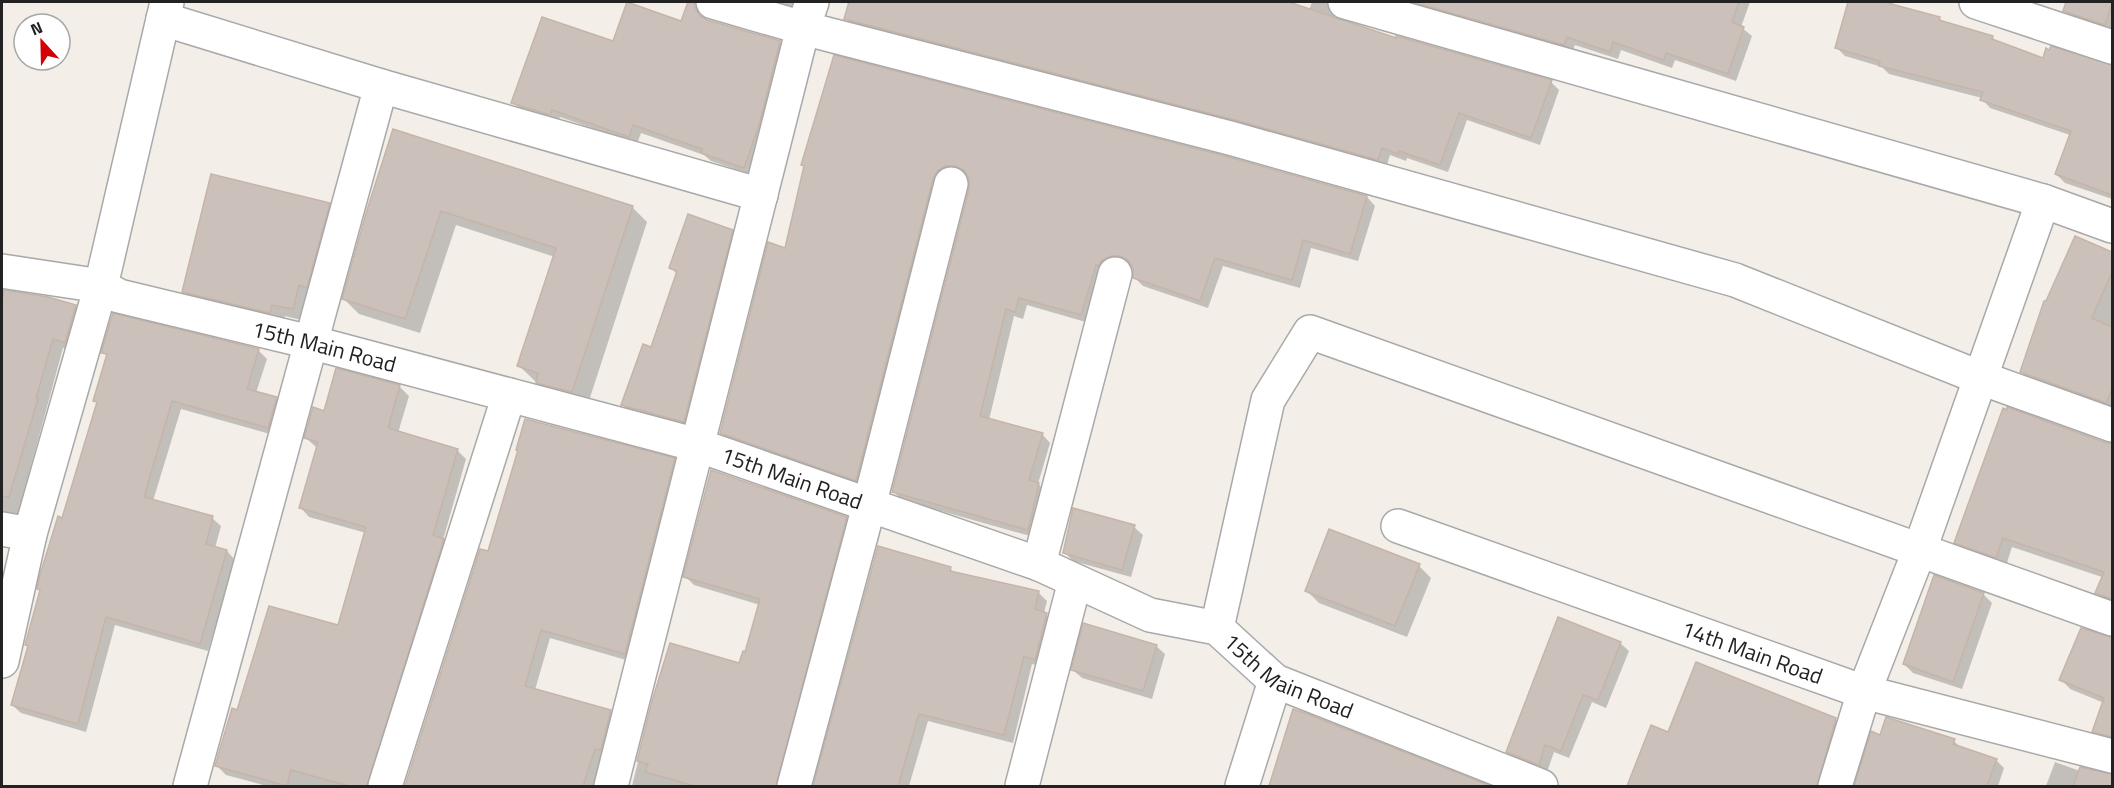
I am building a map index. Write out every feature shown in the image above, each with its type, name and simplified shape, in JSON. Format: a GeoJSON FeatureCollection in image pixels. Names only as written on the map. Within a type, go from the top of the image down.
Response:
{"type":"FeatureCollection","features":[{"type":"Feature","properties":{"kind":"street"},"geometry":{"type":"LineString","coordinates":[[713,2],[808,15],[1230,138],[1735,280],[1981,378],[2112,425]]}},
{"type":"Feature","properties":{"kind":"street"},"geometry":{"type":"LineString","coordinates":[[1345,2],[2043,201],[2112,226]]}},
{"type":"Feature","properties":{"kind":"street"},"geometry":{"type":"LineString","coordinates":[[1976,2],[2112,47]]}},
{"type":"Feature","properties":{"kind":"street"},"geometry":{"type":"LineString","coordinates":[[2,661],[16,531],[101,286],[165,10],[381,86],[761,195]]}},
{"type":"Feature","properties":{"kind":"street"},"geometry":{"type":"LineString","coordinates":[[611,786],[808,15]]}},
{"type":"Feature","properties":{"kind":"street"},"geometry":{"type":"LineString","coordinates":[[190,786],[381,86]]}},
{"type":"Feature","properties":{"kind":"street"},"geometry":{"type":"LineString","coordinates":[[794,786],[869,506],[951,184]]}},
{"type":"Feature","properties":{"kind":"street"},"geometry":{"type":"LineString","coordinates":[[1834,786],[1864,692],[1920,549],[2043,201]]}},
{"type":"Feature","properties":{"kind":"street","name":"15th Main Road"},"geometry":{"type":"LineString","coordinates":[[2,271],[101,286],[119,296],[310,342],[697,445],[1039,564],[1149,615],[1217,628],[1275,681],[1541,786]]}},
{"type":"Feature","properties":{"kind":"street"},"geometry":{"type":"LineString","coordinates":[[1039,564],[1115,274]]}},
{"type":"Feature","properties":{"kind":"street"},"geometry":{"type":"LineString","coordinates":[[1217,628],[1268,400],[1310,332],[2112,619]]}},
{"type":"Feature","properties":{"kind":"street"},"geometry":{"type":"LineString","coordinates":[[385,786],[509,395]]}},
{"type":"Feature","properties":{"kind":"street","name":"14th Main Road"},"geometry":{"type":"LineString","coordinates":[[1398,526],[1864,692],[2112,756]]}},
{"type":"Feature","properties":{"kind":"street"},"geometry":{"type":"LineString","coordinates":[[1022,786],[1075,581]]}},
{"type":"Feature","properties":{"kind":"street"},"geometry":{"type":"LineString","coordinates":[[1242,786],[1275,681]]}},
{"type":"Feature","properties":{"kind":"building"},"geometry":{"type":"Polygon","coordinates":[[[627,2],[681,21],[688,2],[695,2],[699,15],[707,20],[780,41],[759,125],[744,168],[701,153],[702,149],[633,125],[629,137],[552,110],[550,115],[511,103],[542,17],[613,41],[627,2]]]}},
{"type":"Feature","properties":{"kind":"building"},"geometry":{"type":"Polygon","coordinates":[[[849,2],[1289,2],[1396,38],[1396,36],[1552,80],[1531,138],[1459,113],[1440,165],[1399,151],[1398,154],[1382,148],[1378,160],[1235,120],[844,19],[849,2]]]}},
{"type":"Feature","properties":{"kind":"building"},"geometry":{"type":"Polygon","coordinates":[[[1412,2],[1739,2],[1732,22],[1744,27],[1728,74],[1666,53],[1664,60],[1613,42],[1610,52],[1567,37],[1564,45],[1412,2]]]}},
{"type":"Feature","properties":{"kind":"building"},"geometry":{"type":"Polygon","coordinates":[[[1848,2],[1884,2],[1940,17],[1939,20],[1993,36],[1992,39],[2043,58],[2046,48],[2049,50],[2051,46],[2112,65],[2112,195],[2055,174],[2071,131],[1980,100],[1983,92],[1879,66],[1880,61],[1835,48],[1848,2]]]}},
{"type":"Feature","properties":{"kind":"building"},"geometry":{"type":"Polygon","coordinates":[[[2066,2],[2112,3],[2105,25],[2063,11],[2066,2]]]}},
{"type":"Feature","properties":{"kind":"building"},"geometry":{"type":"Polygon","coordinates":[[[834,55],[1225,156],[1367,196],[1350,254],[1303,240],[1292,280],[1215,258],[1200,301],[1133,278],[1133,268],[1128,260],[1120,256],[1111,256],[1102,260],[1098,266],[1096,265],[1081,315],[1019,298],[1015,312],[1006,309],[980,416],[1043,433],[1029,480],[1039,483],[1028,530],[892,492],[969,189],[969,178],[964,170],[955,166],[945,166],[937,171],[933,179],[856,481],[720,433],[768,242],[785,248],[804,166],[801,165],[834,55]]]}},
{"type":"Feature","properties":{"kind":"building"},"geometry":{"type":"Polygon","coordinates":[[[393,129],[633,206],[572,392],[536,383],[538,373],[517,366],[556,248],[441,211],[405,319],[342,299],[393,129]]]}},
{"type":"Feature","properties":{"kind":"building"},"geometry":{"type":"Polygon","coordinates":[[[211,174],[330,203],[307,288],[299,285],[293,309],[272,305],[270,313],[182,292],[211,174]]]}},
{"type":"Feature","properties":{"kind":"building"},"geometry":{"type":"Polygon","coordinates":[[[688,214],[733,230],[684,422],[621,405],[643,344],[651,347],[677,271],[669,268],[688,214]]]}},
{"type":"Feature","properties":{"kind":"building"},"geometry":{"type":"Polygon","coordinates":[[[2075,236],[2112,252],[2112,272],[2092,318],[2112,327],[2112,389],[2106,403],[2020,372],[2044,301],[2046,301],[2075,236]]]}},
{"type":"Feature","properties":{"kind":"building"},"geometry":{"type":"Polygon","coordinates":[[[4,290],[48,297],[76,305],[65,343],[53,339],[9,497],[2,496],[2,300],[4,290]]]}},
{"type":"Feature","properties":{"kind":"building"},"geometry":{"type":"Polygon","coordinates":[[[113,313],[259,349],[247,389],[277,397],[268,428],[172,401],[144,497],[213,516],[206,544],[227,550],[200,644],[106,617],[78,724],[11,705],[28,646],[25,645],[40,590],[37,589],[39,578],[58,516],[62,518],[97,402],[93,401],[107,354],[101,353],[113,313]]]}},
{"type":"Feature","properties":{"kind":"building"},"geometry":{"type":"Polygon","coordinates":[[[336,368],[400,385],[388,428],[458,449],[433,535],[444,539],[367,786],[349,786],[291,770],[287,786],[215,766],[232,708],[237,710],[269,606],[338,625],[366,527],[299,508],[318,442],[304,438],[313,407],[324,411],[336,368]]]}},
{"type":"Feature","properties":{"kind":"building"},"geometry":{"type":"Polygon","coordinates":[[[2007,407],[2106,443],[2112,443],[2112,599],[2095,593],[2104,572],[2003,538],[1996,558],[1954,543],[2003,408],[2007,410],[2007,407]]]}},
{"type":"Feature","properties":{"kind":"building"},"geometry":{"type":"Polygon","coordinates":[[[525,419],[675,458],[625,654],[541,630],[525,686],[611,710],[601,750],[595,749],[583,786],[405,786],[480,549],[488,551],[525,419]]]}},
{"type":"Feature","properties":{"kind":"building"},"geometry":{"type":"Polygon","coordinates":[[[711,470],[847,517],[776,786],[695,786],[645,772],[648,764],[637,761],[670,643],[739,663],[743,651],[745,652],[760,599],[683,577],[711,470]]]}},
{"type":"Feature","properties":{"kind":"building"},"geometry":{"type":"Polygon","coordinates":[[[1073,508],[1135,525],[1122,570],[1063,553],[1073,508]]]}},
{"type":"Feature","properties":{"kind":"building"},"geometry":{"type":"Polygon","coordinates":[[[1329,529],[1420,564],[1395,626],[1305,591],[1329,529]]]}},
{"type":"Feature","properties":{"kind":"building"},"geometry":{"type":"Polygon","coordinates":[[[878,546],[951,567],[950,571],[1039,591],[1035,609],[1047,613],[1035,660],[1024,656],[1004,735],[919,714],[898,786],[813,786],[878,546]]]}},
{"type":"Feature","properties":{"kind":"building"},"geometry":{"type":"Polygon","coordinates":[[[1934,575],[1984,593],[1953,682],[1903,664],[1934,575]]]}},
{"type":"Feature","properties":{"kind":"building"},"geometry":{"type":"Polygon","coordinates":[[[1558,617],[1621,642],[1598,700],[1583,695],[1561,751],[1545,745],[1539,765],[1506,752],[1558,617]]]}},
{"type":"Feature","properties":{"kind":"building"},"geometry":{"type":"Polygon","coordinates":[[[1083,623],[1157,645],[1143,691],[1071,670],[1083,623]]]}},
{"type":"Feature","properties":{"kind":"building"},"geometry":{"type":"Polygon","coordinates":[[[2081,628],[2112,637],[2112,737],[2092,732],[2104,698],[2059,680],[2081,628]]]}},
{"type":"Feature","properties":{"kind":"building"},"geometry":{"type":"Polygon","coordinates":[[[1696,662],[1836,718],[1817,786],[1627,786],[1651,725],[1668,732],[1696,662]]]}},
{"type":"Feature","properties":{"kind":"building"},"geometry":{"type":"Polygon","coordinates":[[[1293,709],[1305,713],[1491,786],[1269,786],[1293,709]]]}},
{"type":"Feature","properties":{"kind":"building"},"geometry":{"type":"Polygon","coordinates":[[[1886,717],[1955,739],[1953,744],[1997,759],[1987,786],[1854,786],[1871,731],[1880,735],[1886,717]]]}},
{"type":"Feature","properties":{"kind":"building"},"geometry":{"type":"Polygon","coordinates":[[[2080,767],[2112,774],[2112,786],[2073,786],[2080,767]]]}}]}
